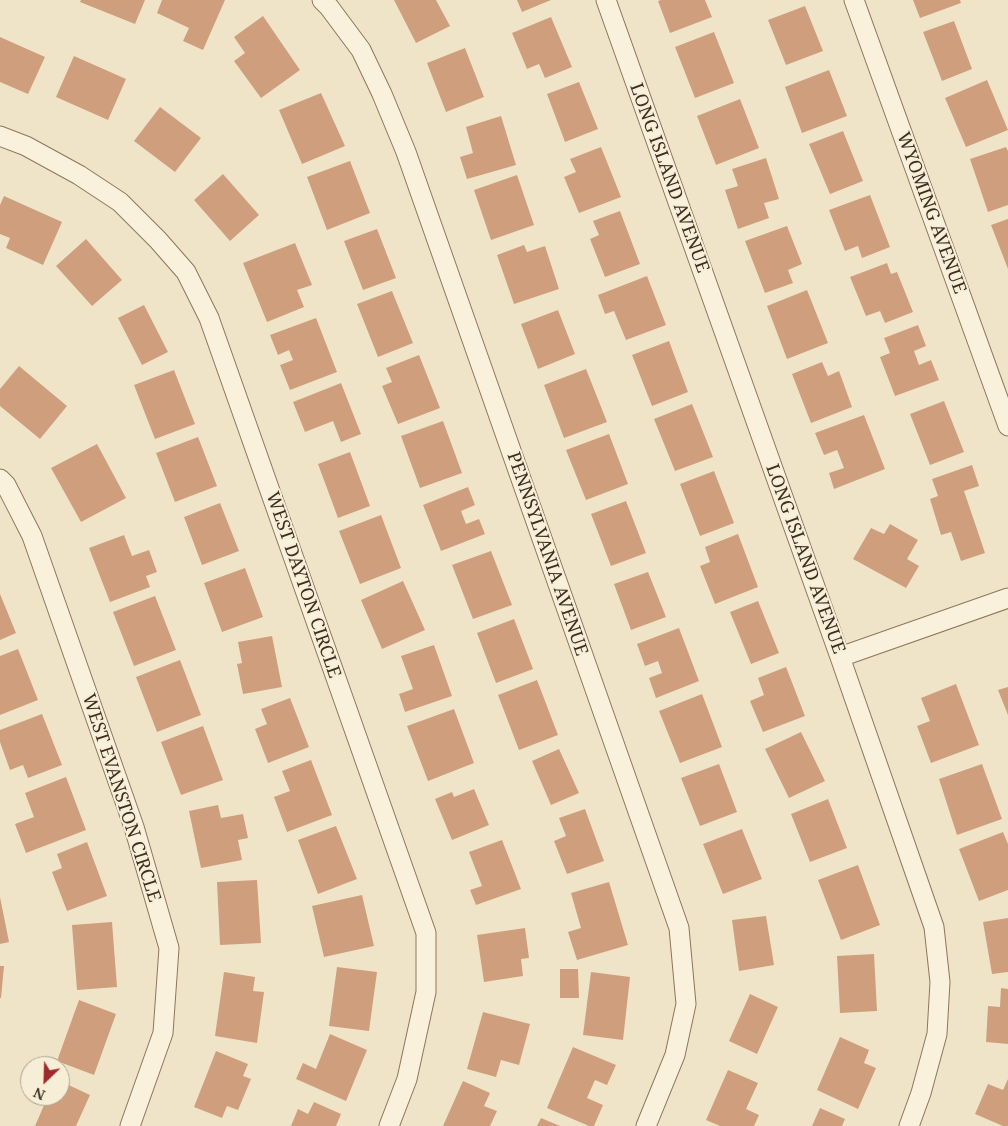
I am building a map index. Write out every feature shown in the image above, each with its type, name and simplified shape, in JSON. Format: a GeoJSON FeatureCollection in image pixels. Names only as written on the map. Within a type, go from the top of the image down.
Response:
{"type":"FeatureCollection","features":[{"type":"Feature","properties":{"kind":"street","name":"PENNSYLVANIA AVENUE"},"geometry":{"type":"LineString","coordinates":[[322,0],[330,7],[360,50],[382,94],[406,152],[679,928],[686,1004],[675,1056],[646,1126]]}},
{"type":"Feature","properties":{"kind":"street","name":"LONG ISLAND AVENUE"},"geometry":{"type":"LineString","coordinates":[[606,0],[934,927],[940,982],[937,1034],[921,1093],[909,1126]]}},
{"type":"Feature","properties":{"kind":"street","name":"WYOMING AVENUE"},"geometry":{"type":"LineString","coordinates":[[854,0],[1008,426]]}},
{"type":"Feature","properties":{"kind":"street","name":"WEST DAYTON CIRCLE"},"geometry":{"type":"LineString","coordinates":[[0,136],[26,146],[79,175],[120,202],[158,240],[186,272],[209,318],[426,933],[426,992],[407,1079],[388,1126]]}},
{"type":"Feature","properties":{"kind":"street","name":"WEST EVANSTON CIRCLE"},"geometry":{"type":"LineString","coordinates":[[0,479],[6,485],[32,536],[134,827],[169,948],[163,1033],[130,1126]]}},
{"type":"Feature","properties":{"kind":"street"},"geometry":{"type":"LineString","coordinates":[[840,657],[1008,598]]}},
{"type":"Feature","properties":{"kind":"building"},"geometry":{"type":"Polygon","coordinates":[[[81,0],[145,0],[135,24],[80,2],[81,0]]]}},
{"type":"Feature","properties":{"kind":"building"},"geometry":{"type":"Polygon","coordinates":[[[162,0],[225,0],[203,50],[183,41],[189,28],[157,13],[162,0]]]}},
{"type":"Feature","properties":{"kind":"building"},"geometry":{"type":"Polygon","coordinates":[[[394,0],[436,0],[450,26],[416,43],[394,0]]]}},
{"type":"Feature","properties":{"kind":"building"},"geometry":{"type":"Polygon","coordinates":[[[517,0],[551,0],[522,12],[517,0]]]}},
{"type":"Feature","properties":{"kind":"building"},"geometry":{"type":"Polygon","coordinates":[[[705,0],[712,17],[670,33],[658,1],[705,0]]]}},
{"type":"Feature","properties":{"kind":"building"},"geometry":{"type":"Polygon","coordinates":[[[913,0],[960,0],[961,3],[920,18],[913,0]]]}},
{"type":"Feature","properties":{"kind":"building"},"geometry":{"type":"Polygon","coordinates":[[[805,6],[823,51],[786,65],[768,20],[805,6]]]}},
{"type":"Feature","properties":{"kind":"building"},"geometry":{"type":"Polygon","coordinates":[[[263,16],[300,70],[261,98],[234,61],[245,53],[234,37],[263,16]]]}},
{"type":"Feature","properties":{"kind":"building"},"geometry":{"type":"Polygon","coordinates":[[[551,17],[572,67],[545,78],[539,64],[527,69],[512,33],[551,17]]]}},
{"type":"Feature","properties":{"kind":"building"},"geometry":{"type":"Polygon","coordinates":[[[954,21],[972,69],[942,81],[923,32],[954,21]]]}},
{"type":"Feature","properties":{"kind":"building"},"geometry":{"type":"Polygon","coordinates":[[[714,32],[734,83],[695,98],[675,47],[714,32]]]}},
{"type":"Feature","properties":{"kind":"building"},"geometry":{"type":"Polygon","coordinates":[[[0,37],[45,57],[28,94],[0,82],[0,37]]]}},
{"type":"Feature","properties":{"kind":"building"},"geometry":{"type":"Polygon","coordinates":[[[465,48],[484,97],[446,112],[427,63],[465,48]]]}},
{"type":"Feature","properties":{"kind":"building"},"geometry":{"type":"Polygon","coordinates":[[[74,56],[126,79],[108,120],[56,97],[74,56]]]}},
{"type":"Feature","properties":{"kind":"building"},"geometry":{"type":"Polygon","coordinates":[[[829,70],[847,116],[802,133],[785,87],[829,70]]]}},
{"type":"Feature","properties":{"kind":"building"},"geometry":{"type":"Polygon","coordinates":[[[987,80],[1008,130],[966,147],[945,98],[987,80]]]}},
{"type":"Feature","properties":{"kind":"building"},"geometry":{"type":"Polygon","coordinates":[[[579,82],[598,129],[565,142],[547,94],[579,82]]]}},
{"type":"Feature","properties":{"kind":"building"},"geometry":{"type":"Polygon","coordinates":[[[321,93],[345,146],[302,164],[279,110],[321,93]]]}},
{"type":"Feature","properties":{"kind":"building"},"geometry":{"type":"Polygon","coordinates":[[[740,99],[759,148],[716,165],[697,116],[740,99]]]}},
{"type":"Feature","properties":{"kind":"building"},"geometry":{"type":"Polygon","coordinates":[[[160,107],[201,138],[175,172],[134,141],[160,107]]]}},
{"type":"Feature","properties":{"kind":"building"},"geometry":{"type":"Polygon","coordinates":[[[501,116],[516,165],[467,179],[460,157],[473,153],[466,127],[501,116]]]}},
{"type":"Feature","properties":{"kind":"building"},"geometry":{"type":"Polygon","coordinates":[[[843,131],[863,181],[830,194],[809,144],[843,131]]]}},
{"type":"Feature","properties":{"kind":"building"},"geometry":{"type":"Polygon","coordinates":[[[601,147],[621,197],[579,213],[564,177],[576,172],[570,159],[601,147]]]}},
{"type":"Feature","properties":{"kind":"building"},"geometry":{"type":"Polygon","coordinates":[[[1006,147],[1008,151],[1008,205],[988,212],[970,159],[1006,147]]]}},
{"type":"Feature","properties":{"kind":"building"},"geometry":{"type":"Polygon","coordinates":[[[766,158],[779,199],[764,203],[769,218],[738,229],[725,190],[738,186],[732,169],[766,158]]]}},
{"type":"Feature","properties":{"kind":"building"},"geometry":{"type":"Polygon","coordinates":[[[350,161],[370,213],[327,230],[307,177],[350,161]]]}},
{"type":"Feature","properties":{"kind":"building"},"geometry":{"type":"Polygon","coordinates":[[[223,174],[259,215],[230,241],[194,200],[223,174]]]}},
{"type":"Feature","properties":{"kind":"building"},"geometry":{"type":"Polygon","coordinates":[[[517,175],[534,225],[491,240],[474,190],[517,175]]]}},
{"type":"Feature","properties":{"kind":"building"},"geometry":{"type":"Polygon","coordinates":[[[870,195],[890,247],[862,258],[858,246],[845,251],[829,210],[870,195]]]}},
{"type":"Feature","properties":{"kind":"building"},"geometry":{"type":"Polygon","coordinates":[[[4,196],[62,222],[43,265],[6,248],[10,238],[0,234],[0,205],[4,196]]]}},
{"type":"Feature","properties":{"kind":"building"},"geometry":{"type":"Polygon","coordinates":[[[620,211],[640,264],[605,277],[590,239],[599,235],[593,221],[620,211]]]}},
{"type":"Feature","properties":{"kind":"building"},"geometry":{"type":"Polygon","coordinates":[[[1008,219],[1008,269],[991,225],[1008,219]]]}},
{"type":"Feature","properties":{"kind":"building"},"geometry":{"type":"Polygon","coordinates":[[[787,226],[802,264],[788,270],[793,283],[765,293],[745,241],[787,226]]]}},
{"type":"Feature","properties":{"kind":"building"},"geometry":{"type":"Polygon","coordinates":[[[377,229],[396,278],[363,290],[344,241],[377,229]]]}},
{"type":"Feature","properties":{"kind":"building"},"geometry":{"type":"Polygon","coordinates":[[[86,239],[122,280],[92,306],[56,266],[86,239]]]}},
{"type":"Feature","properties":{"kind":"building"},"geometry":{"type":"Polygon","coordinates":[[[295,243],[312,285],[297,290],[304,307],[267,322],[243,263],[295,243]]]}},
{"type":"Feature","properties":{"kind":"building"},"geometry":{"type":"Polygon","coordinates":[[[524,245],[527,252],[545,246],[559,289],[514,304],[497,255],[524,245]]]}},
{"type":"Feature","properties":{"kind":"building"},"geometry":{"type":"Polygon","coordinates":[[[887,263],[891,274],[897,272],[913,312],[885,323],[880,311],[866,316],[850,277],[887,263]]]}},
{"type":"Feature","properties":{"kind":"building"},"geometry":{"type":"Polygon","coordinates":[[[647,276],[666,325],[626,340],[614,311],[605,314],[598,295],[647,276]]]}},
{"type":"Feature","properties":{"kind":"building"},"geometry":{"type":"Polygon","coordinates":[[[807,290],[828,343],[787,359],[767,306],[807,290]]]}},
{"type":"Feature","properties":{"kind":"building"},"geometry":{"type":"Polygon","coordinates":[[[392,291],[413,343],[378,357],[357,304],[392,291]]]}},
{"type":"Feature","properties":{"kind":"building"},"geometry":{"type":"Polygon","coordinates":[[[144,305],[168,352],[142,365],[118,318],[144,305]]]}},
{"type":"Feature","properties":{"kind":"building"},"geometry":{"type":"Polygon","coordinates":[[[558,310],[575,354],[538,369],[521,324],[558,310]]]}},
{"type":"Feature","properties":{"kind":"building"},"geometry":{"type":"Polygon","coordinates":[[[316,318],[337,372],[290,390],[280,365],[293,360],[289,350],[278,355],[270,335],[316,318]]]}},
{"type":"Feature","properties":{"kind":"building"},"geometry":{"type":"Polygon","coordinates":[[[918,325],[926,346],[914,351],[919,365],[931,360],[939,380],[895,396],[880,357],[890,353],[884,338],[918,325]]]}},
{"type":"Feature","properties":{"kind":"building"},"geometry":{"type":"Polygon","coordinates":[[[669,341],[688,392],[652,406],[632,355],[669,341]]]}},
{"type":"Feature","properties":{"kind":"building"},"geometry":{"type":"Polygon","coordinates":[[[419,355],[440,408],[398,424],[382,386],[392,382],[386,368],[419,355]]]}},
{"type":"Feature","properties":{"kind":"building"},"geometry":{"type":"Polygon","coordinates":[[[822,362],[828,376],[839,371],[852,407],[811,423],[792,374],[822,362]]]}},
{"type":"Feature","properties":{"kind":"building"},"geometry":{"type":"Polygon","coordinates":[[[19,366],[67,406],[40,439],[0,406],[0,389],[19,366]]]}},
{"type":"Feature","properties":{"kind":"building"},"geometry":{"type":"Polygon","coordinates":[[[586,369],[607,422],[564,438],[544,385],[586,369]]]}},
{"type":"Feature","properties":{"kind":"building"},"geometry":{"type":"Polygon","coordinates":[[[174,370],[195,424],[155,439],[134,385],[174,370]]]}},
{"type":"Feature","properties":{"kind":"building"},"geometry":{"type":"Polygon","coordinates":[[[341,383],[361,434],[341,442],[333,421],[305,432],[293,402],[341,383]]]}},
{"type":"Feature","properties":{"kind":"building"},"geometry":{"type":"Polygon","coordinates":[[[944,401],[964,452],[930,465],[910,414],[944,401]]]}},
{"type":"Feature","properties":{"kind":"building"},"geometry":{"type":"Polygon","coordinates":[[[692,404],[713,457],[675,471],[654,419],[692,404]]]}},
{"type":"Feature","properties":{"kind":"building"},"geometry":{"type":"Polygon","coordinates":[[[864,415],[885,469],[834,489],[829,473],[844,468],[837,450],[824,455],[815,433],[864,415]]]}},
{"type":"Feature","properties":{"kind":"building"},"geometry":{"type":"Polygon","coordinates":[[[443,421],[462,473],[420,488],[401,436],[443,421]]]}},
{"type":"Feature","properties":{"kind":"building"},"geometry":{"type":"Polygon","coordinates":[[[609,434],[628,484],[586,500],[566,450],[609,434]]]}},
{"type":"Feature","properties":{"kind":"building"},"geometry":{"type":"Polygon","coordinates":[[[198,437],[217,486],[175,502],[156,453],[198,437]]]}},
{"type":"Feature","properties":{"kind":"building"},"geometry":{"type":"Polygon","coordinates":[[[97,444],[126,498],[81,522],[51,468],[97,444]]]}},
{"type":"Feature","properties":{"kind":"building"},"geometry":{"type":"Polygon","coordinates":[[[350,452],[370,506],[338,518],[318,464],[350,452]]]}},
{"type":"Feature","properties":{"kind":"building"},"geometry":{"type":"Polygon","coordinates":[[[972,465],[979,486],[964,491],[985,553],[961,561],[951,532],[941,535],[930,499],[938,496],[932,479],[972,465]]]}},
{"type":"Feature","properties":{"kind":"building"},"geometry":{"type":"Polygon","coordinates":[[[714,471],[734,523],[700,536],[680,484],[714,471]]]}},
{"type":"Feature","properties":{"kind":"building"},"geometry":{"type":"Polygon","coordinates":[[[468,487],[475,505],[461,511],[466,524],[479,519],[485,534],[441,551],[423,505],[468,487]]]}},
{"type":"Feature","properties":{"kind":"building"},"geometry":{"type":"Polygon","coordinates":[[[626,501],[646,553],[611,566],[591,514],[626,501]]]}},
{"type":"Feature","properties":{"kind":"building"},"geometry":{"type":"Polygon","coordinates":[[[220,503],[239,551],[202,565],[184,517],[220,503]]]}},
{"type":"Feature","properties":{"kind":"building"},"geometry":{"type":"Polygon","coordinates":[[[381,515],[401,568],[360,584],[339,531],[381,515]]]}},
{"type":"Feature","properties":{"kind":"building"},"geometry":{"type":"Polygon","coordinates":[[[890,524],[918,540],[907,559],[919,566],[906,588],[853,559],[871,528],[884,534],[890,524]]]}},
{"type":"Feature","properties":{"kind":"building"},"geometry":{"type":"Polygon","coordinates":[[[738,534],[758,587],[715,604],[700,566],[710,562],[705,547],[738,534]]]}},
{"type":"Feature","properties":{"kind":"building"},"geometry":{"type":"Polygon","coordinates":[[[124,535],[132,556],[149,550],[157,572],[146,576],[150,587],[110,602],[89,548],[124,535]]]}},
{"type":"Feature","properties":{"kind":"building"},"geometry":{"type":"Polygon","coordinates":[[[491,551],[512,605],[473,619],[452,565],[491,551]]]}},
{"type":"Feature","properties":{"kind":"building"},"geometry":{"type":"Polygon","coordinates":[[[245,568],[263,617],[222,632],[204,583],[245,568]]]}},
{"type":"Feature","properties":{"kind":"building"},"geometry":{"type":"Polygon","coordinates":[[[648,572],[666,617],[631,630],[614,584],[648,572]]]}},
{"type":"Feature","properties":{"kind":"building"},"geometry":{"type":"Polygon","coordinates":[[[403,581],[425,630],[382,649],[361,600],[403,581]]]}},
{"type":"Feature","properties":{"kind":"building"},"geometry":{"type":"Polygon","coordinates":[[[0,594],[16,633],[0,640],[0,594]]]}},
{"type":"Feature","properties":{"kind":"building"},"geometry":{"type":"Polygon","coordinates":[[[155,596],[176,650],[134,666],[113,612],[155,596]]]}},
{"type":"Feature","properties":{"kind":"building"},"geometry":{"type":"Polygon","coordinates":[[[758,601],[779,653],[751,664],[730,612],[758,601]]]}},
{"type":"Feature","properties":{"kind":"building"},"geometry":{"type":"Polygon","coordinates":[[[514,619],[533,669],[496,683],[477,633],[514,619]]]}},
{"type":"Feature","properties":{"kind":"building"},"geometry":{"type":"Polygon","coordinates":[[[679,628],[699,681],[656,698],[649,678],[662,673],[658,661],[645,666],[637,644],[679,628]]]}},
{"type":"Feature","properties":{"kind":"building"},"geometry":{"type":"Polygon","coordinates":[[[272,636],[282,687],[243,694],[237,664],[242,663],[238,642],[272,636]]]}},
{"type":"Feature","properties":{"kind":"building"},"geometry":{"type":"Polygon","coordinates":[[[434,645],[452,696],[405,712],[399,694],[413,689],[401,656],[434,645]]]}},
{"type":"Feature","properties":{"kind":"building"},"geometry":{"type":"Polygon","coordinates":[[[18,649],[38,700],[0,715],[0,656],[18,649]]]}},
{"type":"Feature","properties":{"kind":"building"},"geometry":{"type":"Polygon","coordinates":[[[180,660],[201,715],[157,732],[136,677],[180,660]]]}},
{"type":"Feature","properties":{"kind":"building"},"geometry":{"type":"Polygon","coordinates":[[[786,667],[805,716],[763,732],[750,701],[764,695],[758,678],[786,667]]]}},
{"type":"Feature","properties":{"kind":"building"},"geometry":{"type":"Polygon","coordinates":[[[537,680],[558,735],[519,750],[498,695],[537,680]]]}},
{"type":"Feature","properties":{"kind":"building"},"geometry":{"type":"Polygon","coordinates":[[[956,684],[979,745],[931,763],[917,726],[930,721],[921,698],[956,684]]]}},
{"type":"Feature","properties":{"kind":"building"},"geometry":{"type":"Polygon","coordinates":[[[1008,687],[1008,715],[998,690],[1008,687]]]}},
{"type":"Feature","properties":{"kind":"building"},"geometry":{"type":"Polygon","coordinates":[[[702,694],[722,747],[680,763],[659,711],[702,694]]]}},
{"type":"Feature","properties":{"kind":"building"},"geometry":{"type":"Polygon","coordinates":[[[290,698],[309,747],[268,763],[255,729],[267,724],[261,709],[290,698]]]}},
{"type":"Feature","properties":{"kind":"building"},"geometry":{"type":"Polygon","coordinates":[[[454,709],[474,763],[428,781],[407,726],[454,709]]]}},
{"type":"Feature","properties":{"kind":"building"},"geometry":{"type":"Polygon","coordinates":[[[42,714],[62,765],[28,778],[23,765],[10,770],[0,742],[0,730],[42,714]]]}},
{"type":"Feature","properties":{"kind":"building"},"geometry":{"type":"Polygon","coordinates":[[[203,726],[223,780],[181,795],[161,742],[203,726]]]}},
{"type":"Feature","properties":{"kind":"building"},"geometry":{"type":"Polygon","coordinates":[[[801,732],[825,781],[789,798],[765,749],[801,732]]]}},
{"type":"Feature","properties":{"kind":"building"},"geometry":{"type":"Polygon","coordinates":[[[559,749],[579,793],[551,805],[532,761],[559,749]]]}},
{"type":"Feature","properties":{"kind":"building"},"geometry":{"type":"Polygon","coordinates":[[[311,760],[332,815],[287,832],[274,797],[290,791],[282,771],[311,760]]]}},
{"type":"Feature","properties":{"kind":"building"},"geometry":{"type":"Polygon","coordinates":[[[719,764],[737,812],[700,826],[681,778],[719,764]]]}},
{"type":"Feature","properties":{"kind":"building"},"geometry":{"type":"Polygon","coordinates":[[[982,764],[1002,819],[957,835],[939,779],[982,764]]]}},
{"type":"Feature","properties":{"kind":"building"},"geometry":{"type":"Polygon","coordinates":[[[66,777],[86,830],[26,853],[15,824],[34,817],[25,793],[66,777]]]}},
{"type":"Feature","properties":{"kind":"building"},"geometry":{"type":"Polygon","coordinates":[[[474,789],[489,825],[452,840],[435,799],[452,792],[454,797],[474,789]]]}},
{"type":"Feature","properties":{"kind":"building"},"geometry":{"type":"Polygon","coordinates":[[[828,799],[847,848],[810,862],[791,814],[828,799]]]}},
{"type":"Feature","properties":{"kind":"building"},"geometry":{"type":"Polygon","coordinates":[[[218,805],[221,818],[243,814],[248,838],[238,840],[242,860],[201,868],[189,811],[218,805]]]}},
{"type":"Feature","properties":{"kind":"building"},"geometry":{"type":"Polygon","coordinates":[[[585,809],[604,861],[567,874],[554,841],[566,836],[559,818],[585,809]]]}},
{"type":"Feature","properties":{"kind":"building"},"geometry":{"type":"Polygon","coordinates":[[[336,826],[357,879],[318,894],[298,840],[336,826]]]}},
{"type":"Feature","properties":{"kind":"building"},"geometry":{"type":"Polygon","coordinates":[[[742,829],[762,879],[723,894],[703,844],[742,829]]]}},
{"type":"Feature","properties":{"kind":"building"},"geometry":{"type":"Polygon","coordinates":[[[1003,832],[1008,844],[1008,890],[979,901],[959,849],[1003,832]]]}},
{"type":"Feature","properties":{"kind":"building"},"geometry":{"type":"Polygon","coordinates":[[[502,840],[521,889],[476,905],[470,890],[482,886],[469,852],[502,840]]]}},
{"type":"Feature","properties":{"kind":"building"},"geometry":{"type":"Polygon","coordinates":[[[87,842],[107,896],[67,911],[52,872],[62,868],[57,854],[87,842]]]}},
{"type":"Feature","properties":{"kind":"building"},"geometry":{"type":"Polygon","coordinates":[[[858,865],[880,925],[841,940],[818,880],[858,865]]]}},
{"type":"Feature","properties":{"kind":"building"},"geometry":{"type":"Polygon","coordinates":[[[257,880],[261,943],[220,945],[217,882],[257,880]]]}},
{"type":"Feature","properties":{"kind":"building"},"geometry":{"type":"Polygon","coordinates":[[[609,882],[628,945],[577,960],[568,932],[581,928],[571,893],[609,882]]]}},
{"type":"Feature","properties":{"kind":"building"},"geometry":{"type":"Polygon","coordinates":[[[362,895],[374,946],[324,957],[312,906],[362,895]]]}},
{"type":"Feature","properties":{"kind":"building"},"geometry":{"type":"Polygon","coordinates":[[[0,897],[9,942],[0,944],[0,897]]]}},
{"type":"Feature","properties":{"kind":"building"},"geometry":{"type":"Polygon","coordinates":[[[766,916],[774,965],[739,971],[732,920],[766,916]]]}},
{"type":"Feature","properties":{"kind":"building"},"geometry":{"type":"Polygon","coordinates":[[[1008,918],[1008,972],[992,974],[983,922],[1008,918]]]}},
{"type":"Feature","properties":{"kind":"building"},"geometry":{"type":"Polygon","coordinates":[[[112,922],[117,987],[77,990],[72,925],[112,922]]]}},
{"type":"Feature","properties":{"kind":"building"},"geometry":{"type":"Polygon","coordinates":[[[525,928],[529,958],[521,959],[523,976],[484,982],[477,935],[525,928]]]}},
{"type":"Feature","properties":{"kind":"building"},"geometry":{"type":"Polygon","coordinates":[[[874,954],[877,1011],[840,1013],[837,956],[874,954]]]}},
{"type":"Feature","properties":{"kind":"building"},"geometry":{"type":"Polygon","coordinates":[[[0,966],[4,966],[1,998],[0,998],[0,966]]]}},
{"type":"Feature","properties":{"kind":"building"},"geometry":{"type":"Polygon","coordinates":[[[337,967],[377,972],[369,1031],[329,1026],[337,967]]]}},
{"type":"Feature","properties":{"kind":"building"},"geometry":{"type":"Polygon","coordinates":[[[560,969],[578,969],[579,998],[560,998],[560,969]]]}},
{"type":"Feature","properties":{"kind":"building"},"geometry":{"type":"Polygon","coordinates":[[[224,972],[255,977],[253,991],[264,992],[257,1043],[215,1036],[224,972]]]}},
{"type":"Feature","properties":{"kind":"building"},"geometry":{"type":"Polygon","coordinates":[[[591,972],[630,977],[623,1040],[583,1035],[591,972]]]}},
{"type":"Feature","properties":{"kind":"building"},"geometry":{"type":"Polygon","coordinates":[[[1001,988],[1008,989],[1008,1044],[986,1042],[988,1006],[1000,1007],[1001,988]]]}},
{"type":"Feature","properties":{"kind":"building"},"geometry":{"type":"Polygon","coordinates":[[[750,994],[778,1007],[757,1054],[729,1041],[750,994]]]}},
{"type":"Feature","properties":{"kind":"building"},"geometry":{"type":"Polygon","coordinates":[[[79,1000],[116,1014],[94,1075],[70,1066],[70,1056],[59,1056],[79,1000]]]}},
{"type":"Feature","properties":{"kind":"building"},"geometry":{"type":"Polygon","coordinates":[[[483,1012],[530,1024],[519,1065],[501,1060],[496,1077],[467,1069],[483,1012]]]}},
{"type":"Feature","properties":{"kind":"building"},"geometry":{"type":"Polygon","coordinates":[[[330,1034],[367,1050],[346,1101],[296,1079],[303,1063],[316,1069],[330,1034]]]}},
{"type":"Feature","properties":{"kind":"building"},"geometry":{"type":"Polygon","coordinates":[[[840,1037],[869,1050],[864,1063],[876,1068],[858,1109],[817,1090],[840,1037]]]}},
{"type":"Feature","properties":{"kind":"building"},"geometry":{"type":"Polygon","coordinates":[[[573,1047],[616,1065],[607,1085],[595,1080],[587,1098],[603,1105],[594,1126],[589,1126],[547,1108],[573,1047]]]}},
{"type":"Feature","properties":{"kind":"building"},"geometry":{"type":"Polygon","coordinates":[[[216,1051],[248,1064],[243,1076],[251,1079],[238,1110],[227,1106],[222,1118],[194,1107],[216,1051]]]}},
{"type":"Feature","properties":{"kind":"building"},"geometry":{"type":"Polygon","coordinates":[[[728,1070],[758,1083],[746,1109],[759,1115],[754,1126],[720,1126],[706,1120],[728,1070]]]}},
{"type":"Feature","properties":{"kind":"building"},"geometry":{"type":"Polygon","coordinates":[[[1008,1079],[1008,1126],[1003,1126],[975,1114],[988,1084],[1003,1090],[1008,1079]]]}},
{"type":"Feature","properties":{"kind":"building"},"geometry":{"type":"Polygon","coordinates":[[[463,1081],[490,1093],[484,1106],[497,1111],[490,1126],[443,1126],[463,1081]]]}},
{"type":"Feature","properties":{"kind":"building"},"geometry":{"type":"Polygon","coordinates":[[[70,1086],[90,1095],[76,1126],[35,1126],[44,1106],[70,1106],[70,1086]]]}},
{"type":"Feature","properties":{"kind":"building"},"geometry":{"type":"Polygon","coordinates":[[[314,1102],[341,1114],[336,1126],[291,1126],[298,1109],[308,1114],[314,1102]]]}},
{"type":"Feature","properties":{"kind":"building"},"geometry":{"type":"Polygon","coordinates":[[[820,1108],[845,1119],[842,1126],[812,1126],[820,1108]]]}},
{"type":"Feature","properties":{"kind":"building"},"geometry":{"type":"Polygon","coordinates":[[[541,1118],[560,1126],[537,1126],[541,1118]]]}}]}
